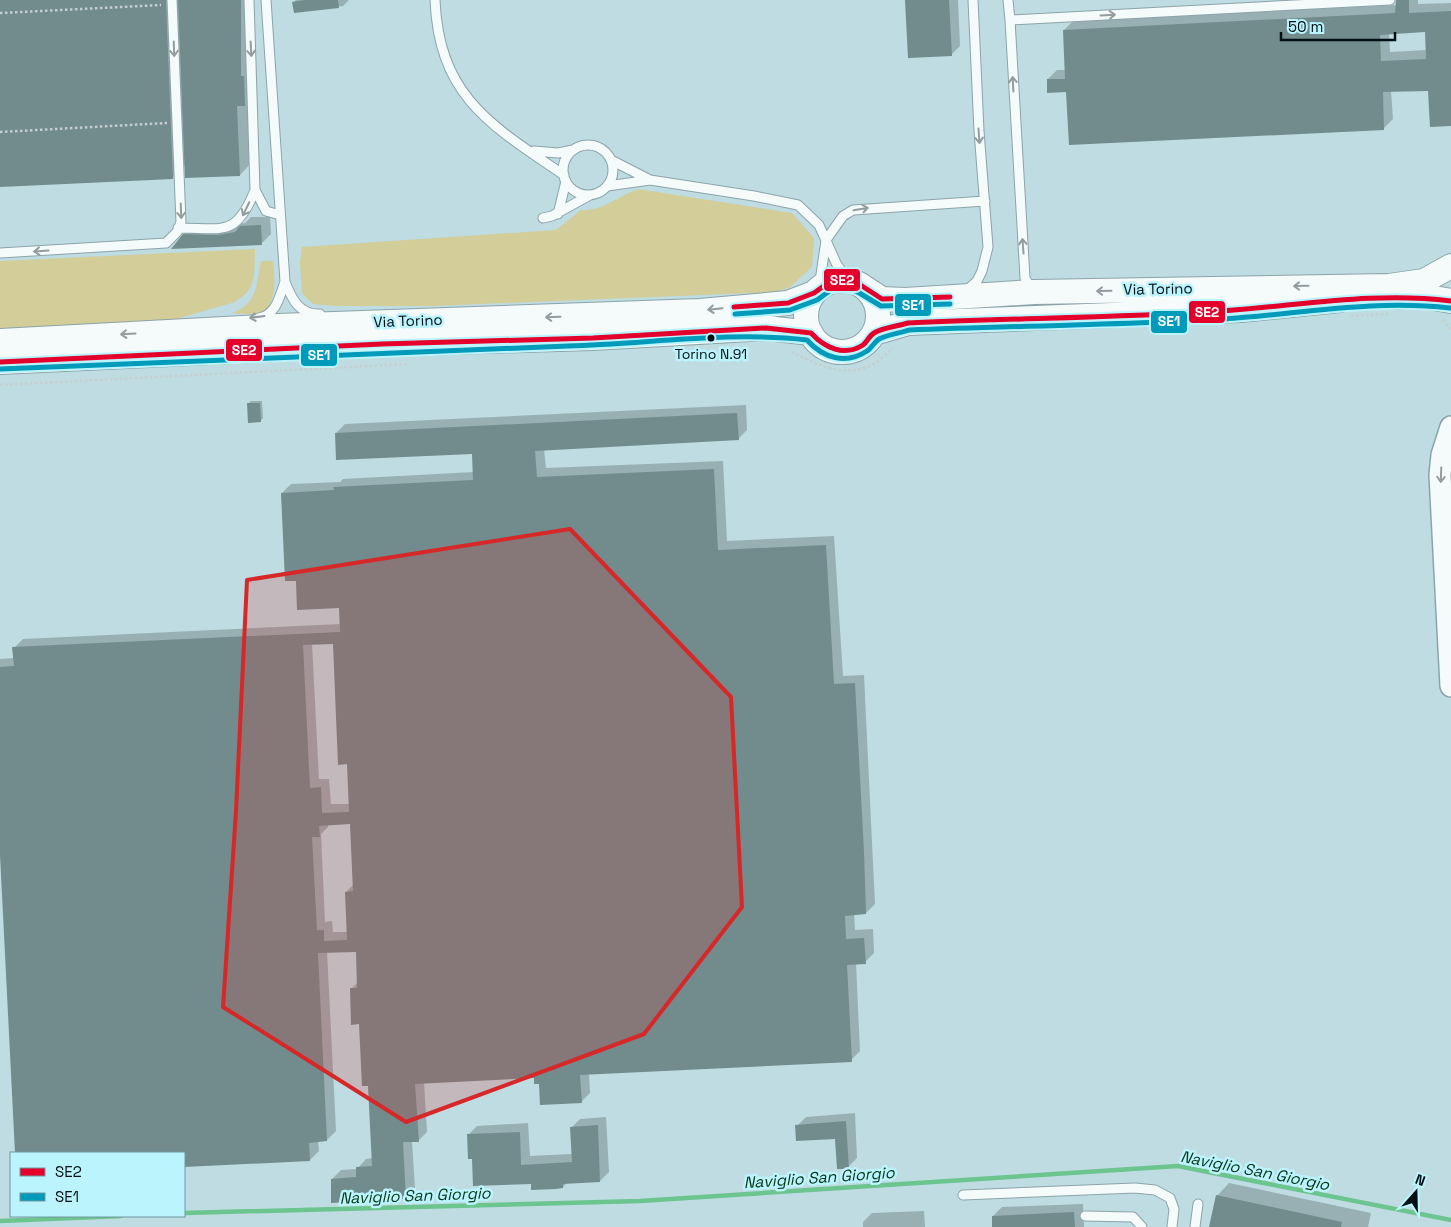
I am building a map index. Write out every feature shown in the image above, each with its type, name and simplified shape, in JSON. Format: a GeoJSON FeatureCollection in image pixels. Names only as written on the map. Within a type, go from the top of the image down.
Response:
{"type":"FeatureCollection","features":[{"type":"Feature","properties":{"kind":"main road","name":"Via Torino"},"geometry":{"type":"LineString","coordinates":[[862,286],[882,299],[1034,292],[1389,286],[1424,281],[1451,266]]}},
{"type":"Feature","properties":{"kind":"main road"},"geometry":{"type":"LineString","coordinates":[[841,280],[862,286],[871,294],[877,309],[877,325],[874,332],[858,348],[841,351],[821,344],[811,333],[806,314],[817,291],[828,282],[841,280]]}},
{"type":"Feature","properties":{"kind":"main road","name":"Via Torino"},"geometry":{"type":"LineString","coordinates":[[0,341],[392,322],[700,311],[788,303],[817,291]]}},
{"type":"Feature","properties":{"kind":"main road","name":"Via Torino"},"geometry":{"type":"LineString","coordinates":[[874,332],[908,323],[1241,310],[1357,298],[1422,296],[1451,301]]}},
{"type":"Feature","properties":{"kind":"main road","name":"Via Torino"},"geometry":{"type":"LineString","coordinates":[[0,362],[382,344],[593,338],[766,328],[811,333]]}},
{"type":"Feature","properties":{"kind":"street"},"geometry":{"type":"LineString","coordinates":[[1451,427],[1442,455],[1440,475],[1451,686]]}},
{"type":"Feature","properties":{"kind":"lane"},"geometry":{"type":"LineString","coordinates":[[248,0],[255,190],[266,211],[280,215]]}},
{"type":"Feature","properties":{"kind":"lane"},"geometry":{"type":"LineString","coordinates":[[266,0],[285,282],[291,297],[300,308],[313,314],[330,314]]}},
{"type":"Feature","properties":{"kind":"lane"},"geometry":{"type":"LineString","coordinates":[[434,0],[439,37],[447,63],[463,92],[494,127],[565,178],[574,190],[591,195]]}},
{"type":"Feature","properties":{"kind":"lane"},"geometry":{"type":"LineString","coordinates":[[960,296],[977,281],[986,261],[988,247],[973,0]]}},
{"type":"Feature","properties":{"kind":"lane"},"geometry":{"type":"LineString","coordinates":[[1008,0],[1025,278],[1034,292]]}},
{"type":"Feature","properties":{"kind":"lane"},"geometry":{"type":"LineString","coordinates":[[1010,20],[1390,0]]}},
{"type":"Feature","properties":{"kind":"lane"},"geometry":{"type":"LineString","coordinates":[[0,253],[166,243],[178,228],[181,222],[169,3]]}},
{"type":"Feature","properties":{"kind":"lane"},"geometry":{"type":"LineString","coordinates":[[527,149],[542,153],[575,149],[583,146],[597,146],[612,160],[650,180]]}},
{"type":"Feature","properties":{"kind":"lane"},"geometry":{"type":"LineString","coordinates":[[558,214],[567,158],[575,149]]}},
{"type":"Feature","properties":{"kind":"lane"},"geometry":{"type":"LineString","coordinates":[[607,186],[613,174],[612,160]]}},
{"type":"Feature","properties":{"kind":"lane"},"geometry":{"type":"LineString","coordinates":[[543,218],[558,214],[607,186],[650,180],[754,196],[798,205],[819,225],[843,273],[862,286]]}},
{"type":"Feature","properties":{"kind":"lane"},"geometry":{"type":"LineString","coordinates":[[178,228],[226,228],[242,217],[255,190]]}},
{"type":"Feature","properties":{"kind":"lane"},"geometry":{"type":"LineString","coordinates":[[817,291],[826,240],[843,216],[853,210],[984,201]]}},
{"type":"Feature","properties":{"kind":"lane"},"geometry":{"type":"LineString","coordinates":[[167,332],[225,319],[265,316],[274,310],[285,282]]}},
{"type":"Feature","properties":{"kind":"lane"},"geometry":{"type":"LineString","coordinates":[[346,313],[370,315],[392,322]]}},
{"type":"Feature","properties":{"kind":"lane"},"geometry":{"type":"LineString","coordinates":[[963,1195],[1135,1188],[1155,1190],[1170,1198],[1174,1210],[1172,1227]]}},
{"type":"Feature","properties":{"kind":"lane"},"geometry":{"type":"LineString","coordinates":[[1195,1227],[1198,1204]]}},
{"type":"Feature","properties":{"kind":"lane"},"geometry":{"type":"LineString","coordinates":[[1085,1216],[1134,1217],[1142,1227]]}},
{"type":"Feature","properties":{"kind":"path"},"geometry":{"type":"LineString","coordinates":[[0,13],[169,3]]}},
{"type":"Feature","properties":{"kind":"path"},"geometry":{"type":"LineString","coordinates":[[0,132],[172,123]]}},
{"type":"Feature","properties":{"kind":"highlighted area"},"geometry":{"type":"Polygon","coordinates":[[[570,529],[731,697],[742,907],[644,1034],[406,1122],[223,1007],[236,811],[247,580],[570,529]]]}},
{"type":"Feature","properties":{"kind":"shaded area"},"geometry":{"type":"Polygon","coordinates":[[[638,189],[792,213],[814,238],[812,267],[790,287],[776,292],[433,306],[336,306],[313,304],[302,293],[300,262],[302,247],[556,230],[581,210],[603,206],[638,189]]]}},
{"type":"Feature","properties":{"kind":"shaded area"},"geometry":{"type":"Polygon","coordinates":[[[255,249],[253,281],[246,293],[232,303],[151,326],[0,332],[0,261],[255,249]]]}},
{"type":"Feature","properties":{"kind":"shaded area"},"geometry":{"type":"Polygon","coordinates":[[[261,261],[273,261],[274,292],[272,300],[268,307],[256,314],[232,313],[241,309],[251,299],[256,286],[261,261]]]}},
{"type":"Feature","properties":{"kind":"building"},"geometry":{"type":"Polygon","coordinates":[[[0,0],[166,0],[173,179],[0,187],[0,0]]]}},
{"type":"Feature","properties":{"kind":"building"},"geometry":{"type":"Polygon","coordinates":[[[178,0],[241,0],[241,76],[244,76],[245,106],[237,106],[240,176],[185,178],[178,0]]]}},
{"type":"Feature","properties":{"kind":"building"},"geometry":{"type":"Polygon","coordinates":[[[338,0],[339,8],[294,13],[292,2],[338,0]]]}},
{"type":"Feature","properties":{"kind":"building"},"geometry":{"type":"Polygon","coordinates":[[[905,0],[949,0],[952,56],[908,58],[905,0]]]}},
{"type":"Feature","properties":{"kind":"building"},"geometry":{"type":"Polygon","coordinates":[[[1396,0],[1409,0],[1409,13],[1451,11],[1451,126],[1430,127],[1428,91],[1383,92],[1384,130],[1069,145],[1066,92],[1047,93],[1047,79],[1065,79],[1063,30],[1395,13],[1396,0]],[[1425,32],[1380,35],[1381,61],[1426,59],[1425,32]]]}},
{"type":"Feature","properties":{"kind":"building"},"geometry":{"type":"Polygon","coordinates":[[[261,225],[262,245],[171,249],[183,234],[218,235],[235,232],[240,226],[261,225]]]}},
{"type":"Feature","properties":{"kind":"building"},"geometry":{"type":"Polygon","coordinates":[[[247,403],[260,403],[261,422],[248,423],[247,403]]]}},
{"type":"Feature","properties":{"kind":"building"},"geometry":{"type":"Polygon","coordinates":[[[737,413],[739,440],[535,451],[537,477],[714,469],[718,550],[826,545],[834,684],[855,683],[864,852],[866,914],[845,916],[846,939],[864,938],[866,964],[847,965],[852,1062],[580,1075],[582,1103],[540,1105],[539,1084],[534,1084],[534,1078],[415,1084],[419,1142],[403,1142],[406,1199],[331,1203],[331,1179],[356,1177],[356,1167],[372,1166],[368,1086],[362,1086],[359,1024],[351,1025],[350,988],[357,988],[356,952],[318,953],[327,1141],[309,1143],[310,1161],[185,1167],[185,1152],[15,1152],[0,855],[0,667],[14,666],[12,647],[340,632],[339,608],[297,610],[296,581],[285,581],[281,493],[334,490],[333,487],[473,480],[472,454],[336,460],[335,433],[737,413]],[[333,644],[303,645],[310,788],[321,787],[322,813],[349,812],[347,764],[338,765],[333,644]],[[350,824],[319,826],[320,837],[312,837],[317,930],[324,930],[324,941],[347,940],[345,892],[353,891],[350,824]]]}},
{"type":"Feature","properties":{"kind":"building"},"geometry":{"type":"Polygon","coordinates":[[[846,1121],[849,1169],[837,1169],[835,1139],[796,1141],[795,1125],[846,1121]]]}},
{"type":"Feature","properties":{"kind":"building"},"geometry":{"type":"Polygon","coordinates":[[[598,1125],[600,1182],[563,1184],[563,1188],[531,1190],[531,1184],[473,1186],[472,1159],[468,1159],[467,1134],[520,1132],[521,1165],[572,1162],[570,1127],[598,1125]]]}},
{"type":"Feature","properties":{"kind":"building"},"geometry":{"type":"Polygon","coordinates":[[[1216,1195],[1342,1222],[1341,1227],[1209,1227],[1216,1195]]]}},
{"type":"Feature","properties":{"kind":"building"},"geometry":{"type":"Polygon","coordinates":[[[1074,1212],[1075,1227],[992,1227],[992,1216],[1074,1212]]]}},
{"type":"Feature","properties":{"kind":"waterway","name":"Naviglio San Giorgio"},"geometry":{"type":"LineString","coordinates":[[185,1213],[640,1201],[1178,1166],[1451,1220]]}},
{"type":"Feature","properties":{"kind":"waterway","name":"Naviglio San Giorgio"},"geometry":{"type":"LineString","coordinates":[[0,1221],[97,1217]]}},
{"type":"Feature","properties":{"kind":"transit line","name":"SE2"},"geometry":{"type":"LineString","coordinates":[[734,307],[788,303],[814,293],[828,283],[841,280],[859,284],[882,299],[950,297]]}},
{"type":"Feature","properties":{"kind":"transit line","name":"SE1"},"geometry":{"type":"LineString","coordinates":[[735,314],[790,310],[817,300],[831,290],[841,288],[856,291],[881,306],[950,304]]}},
{"type":"Feature","properties":{"kind":"transit line","name":"SE2"},"geometry":{"type":"LineString","coordinates":[[0,362],[382,344],[593,338],[766,328],[811,333],[829,347],[849,350],[863,345],[877,331],[908,323],[1182,313],[1250,309],[1365,298],[1422,298],[1451,301]]}},
{"type":"Feature","properties":{"kind":"transit line","name":"SE1"},"geometry":{"type":"LineString","coordinates":[[0,369],[598,345],[718,337],[807,340],[827,355],[835,358],[851,358],[869,350],[877,340],[909,330],[1224,319],[1365,306],[1393,305],[1450,308]]}},
{"type":"Feature","properties":{"kind":"place","name":"Torino N.91"},"geometry":{"type":"Point","coordinates":[711,338]}}]}
